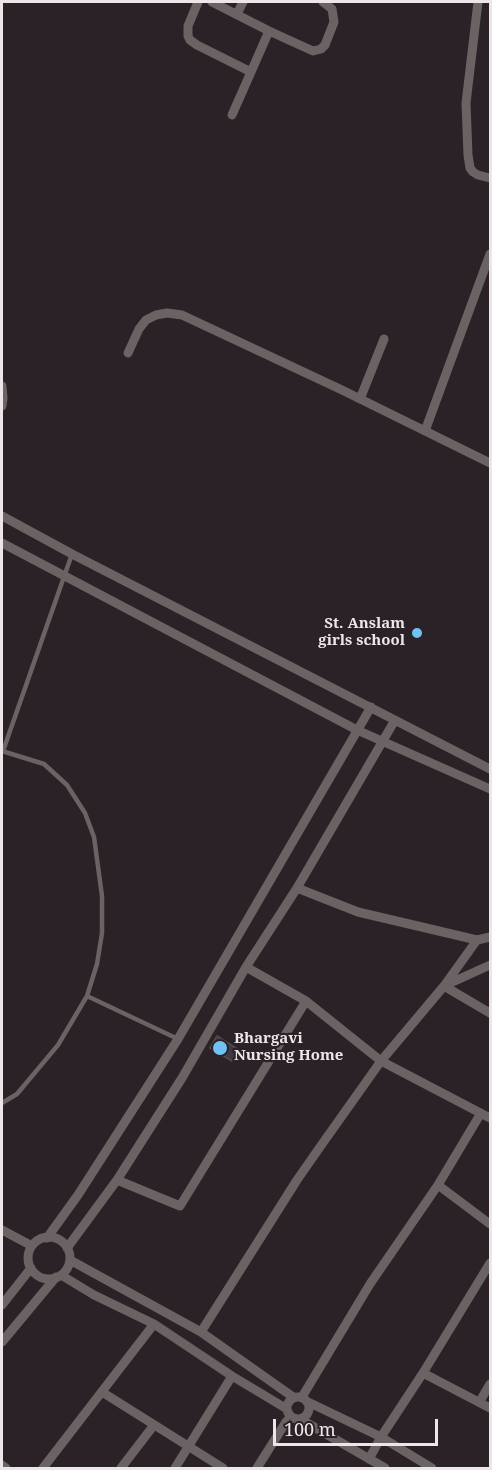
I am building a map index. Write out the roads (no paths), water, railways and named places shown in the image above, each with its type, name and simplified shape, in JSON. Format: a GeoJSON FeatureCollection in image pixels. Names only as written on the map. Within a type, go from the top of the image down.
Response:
{"type":"FeatureCollection","features":[{"type":"Feature","properties":{"kind":"street"},"geometry":{"type":"LineString","coordinates":[[198,2],[188,26],[190,40],[251,72]]}},
{"type":"Feature","properties":{"kind":"street"},"geometry":{"type":"LineString","coordinates":[[212,2],[313,51],[325,45],[334,22],[332,9],[323,2]]}},
{"type":"Feature","properties":{"kind":"street"},"geometry":{"type":"LineString","coordinates":[[237,14],[243,2]]}},
{"type":"Feature","properties":{"kind":"street"},"geometry":{"type":"LineString","coordinates":[[478,2],[466,103],[468,155],[473,172],[490,178]]}},
{"type":"Feature","properties":{"kind":"street"},"geometry":{"type":"LineString","coordinates":[[232,115],[269,31]]}},
{"type":"Feature","properties":{"kind":"street"},"geometry":{"type":"LineString","coordinates":[[425,431],[490,254]]}},
{"type":"Feature","properties":{"kind":"street"},"geometry":{"type":"LineString","coordinates":[[128,353],[139,329],[146,320],[167,313],[182,315],[490,463]]}},
{"type":"Feature","properties":{"kind":"street"},"geometry":{"type":"LineString","coordinates":[[360,399],[384,339]]}},
{"type":"Feature","properties":{"kind":"street"},"geometry":{"type":"LineString","coordinates":[[2,386],[2,406]]}},
{"type":"Feature","properties":{"kind":"street"},"geometry":{"type":"LineString","coordinates":[[2,516],[490,770]]}},
{"type":"Feature","properties":{"kind":"street"},"geometry":{"type":"LineString","coordinates":[[2,543],[357,730],[490,789]]}},
{"type":"Feature","properties":{"kind":"street"},"geometry":{"type":"LineString","coordinates":[[47,1238],[78,1195],[178,1039],[371,707]]}},
{"type":"Feature","properties":{"kind":"street"},"geometry":{"type":"LineString","coordinates":[[67,1248],[117,1180],[182,1078],[395,720]]}},
{"type":"Feature","properties":{"kind":"street"},"geometry":{"type":"LineString","coordinates":[[297,888],[358,912],[477,940],[490,938]]}},
{"type":"Feature","properties":{"kind":"street"},"geometry":{"type":"LineString","coordinates":[[201,1332],[297,1180],[381,1061],[444,986],[477,940]]}},
{"type":"Feature","properties":{"kind":"street"},"geometry":{"type":"LineString","coordinates":[[444,986],[490,965]]}},
{"type":"Feature","properties":{"kind":"street"},"geometry":{"type":"LineString","coordinates":[[246,967],[306,1001],[381,1061],[490,1118]]}},
{"type":"Feature","properties":{"kind":"street"},"geometry":{"type":"LineString","coordinates":[[444,986],[490,1013]]}},
{"type":"Feature","properties":{"kind":"street"},"geometry":{"type":"LineString","coordinates":[[117,1180],[180,1206],[306,1001]]}},
{"type":"Feature","properties":{"kind":"street"},"geometry":{"type":"LineString","coordinates":[[293,1415],[287,1404],[301,1399],[370,1284],[438,1185],[481,1113]]}},
{"type":"Feature","properties":{"kind":"street"},"geometry":{"type":"LineString","coordinates":[[438,1185],[490,1224]]}},
{"type":"Feature","properties":{"kind":"street"},"geometry":{"type":"LineString","coordinates":[[2,1230],[32,1246]]}},
{"type":"Feature","properties":{"kind":"street"},"geometry":{"type":"LineString","coordinates":[[2,1342],[59,1276],[68,1265],[67,1248],[59,1240],[41,1239],[32,1246],[28,1257],[34,1273],[45,1278],[59,1276],[154,1324],[293,1415],[385,1468]]}},
{"type":"Feature","properties":{"kind":"street"},"geometry":{"type":"LineString","coordinates":[[69,1260],[201,1332],[309,1406],[307,1414],[293,1415],[286,1422],[257,1468]]}},
{"type":"Feature","properties":{"kind":"street"},"geometry":{"type":"LineString","coordinates":[[369,1459],[490,1263]]}},
{"type":"Feature","properties":{"kind":"street"},"geometry":{"type":"LineString","coordinates":[[2,1305],[31,1268]]}},
{"type":"Feature","properties":{"kind":"street"},"geometry":{"type":"LineString","coordinates":[[43,1468],[154,1324]]}},
{"type":"Feature","properties":{"kind":"street"},"geometry":{"type":"LineString","coordinates":[[423,1373],[490,1408]]}},
{"type":"Feature","properties":{"kind":"street"},"geometry":{"type":"LineString","coordinates":[[175,1468],[232,1376]]}},
{"type":"Feature","properties":{"kind":"street"},"geometry":{"type":"LineString","coordinates":[[480,1401],[490,1384]]}},
{"type":"Feature","properties":{"kind":"street"},"geometry":{"type":"LineString","coordinates":[[102,1392],[223,1468]]}},
{"type":"Feature","properties":{"kind":"street"},"geometry":{"type":"LineString","coordinates":[[301,1399],[381,1437],[432,1468]]}},
{"type":"Feature","properties":{"kind":"street"},"geometry":{"type":"LineString","coordinates":[[121,1468],[153,1425]]}},
{"type":"Feature","properties":{"kind":"street"},"geometry":{"type":"LineString","coordinates":[[2,1466],[6,1468]]}},
{"type":"Feature","properties":{"kind":"lane"},"geometry":{"type":"LineString","coordinates":[[2,1103],[17,1094],[58,1045],[87,996],[97,964],[102,933],[102,896],[94,837],[86,813],[67,785],[44,764],[2,751],[72,554]]}},
{"type":"Feature","properties":{"kind":"lane"},"geometry":{"type":"LineString","coordinates":[[87,996],[178,1039]]}},
{"type":"Feature","properties":{"kind":"place","name":"St. Anslam girls school"},"geometry":{"type":"Point","coordinates":[417,633]}},
{"type":"Feature","properties":{"kind":"place","name":"Bhargavi Nursing Home"},"geometry":{"type":"Point","coordinates":[220,1048]}}]}
